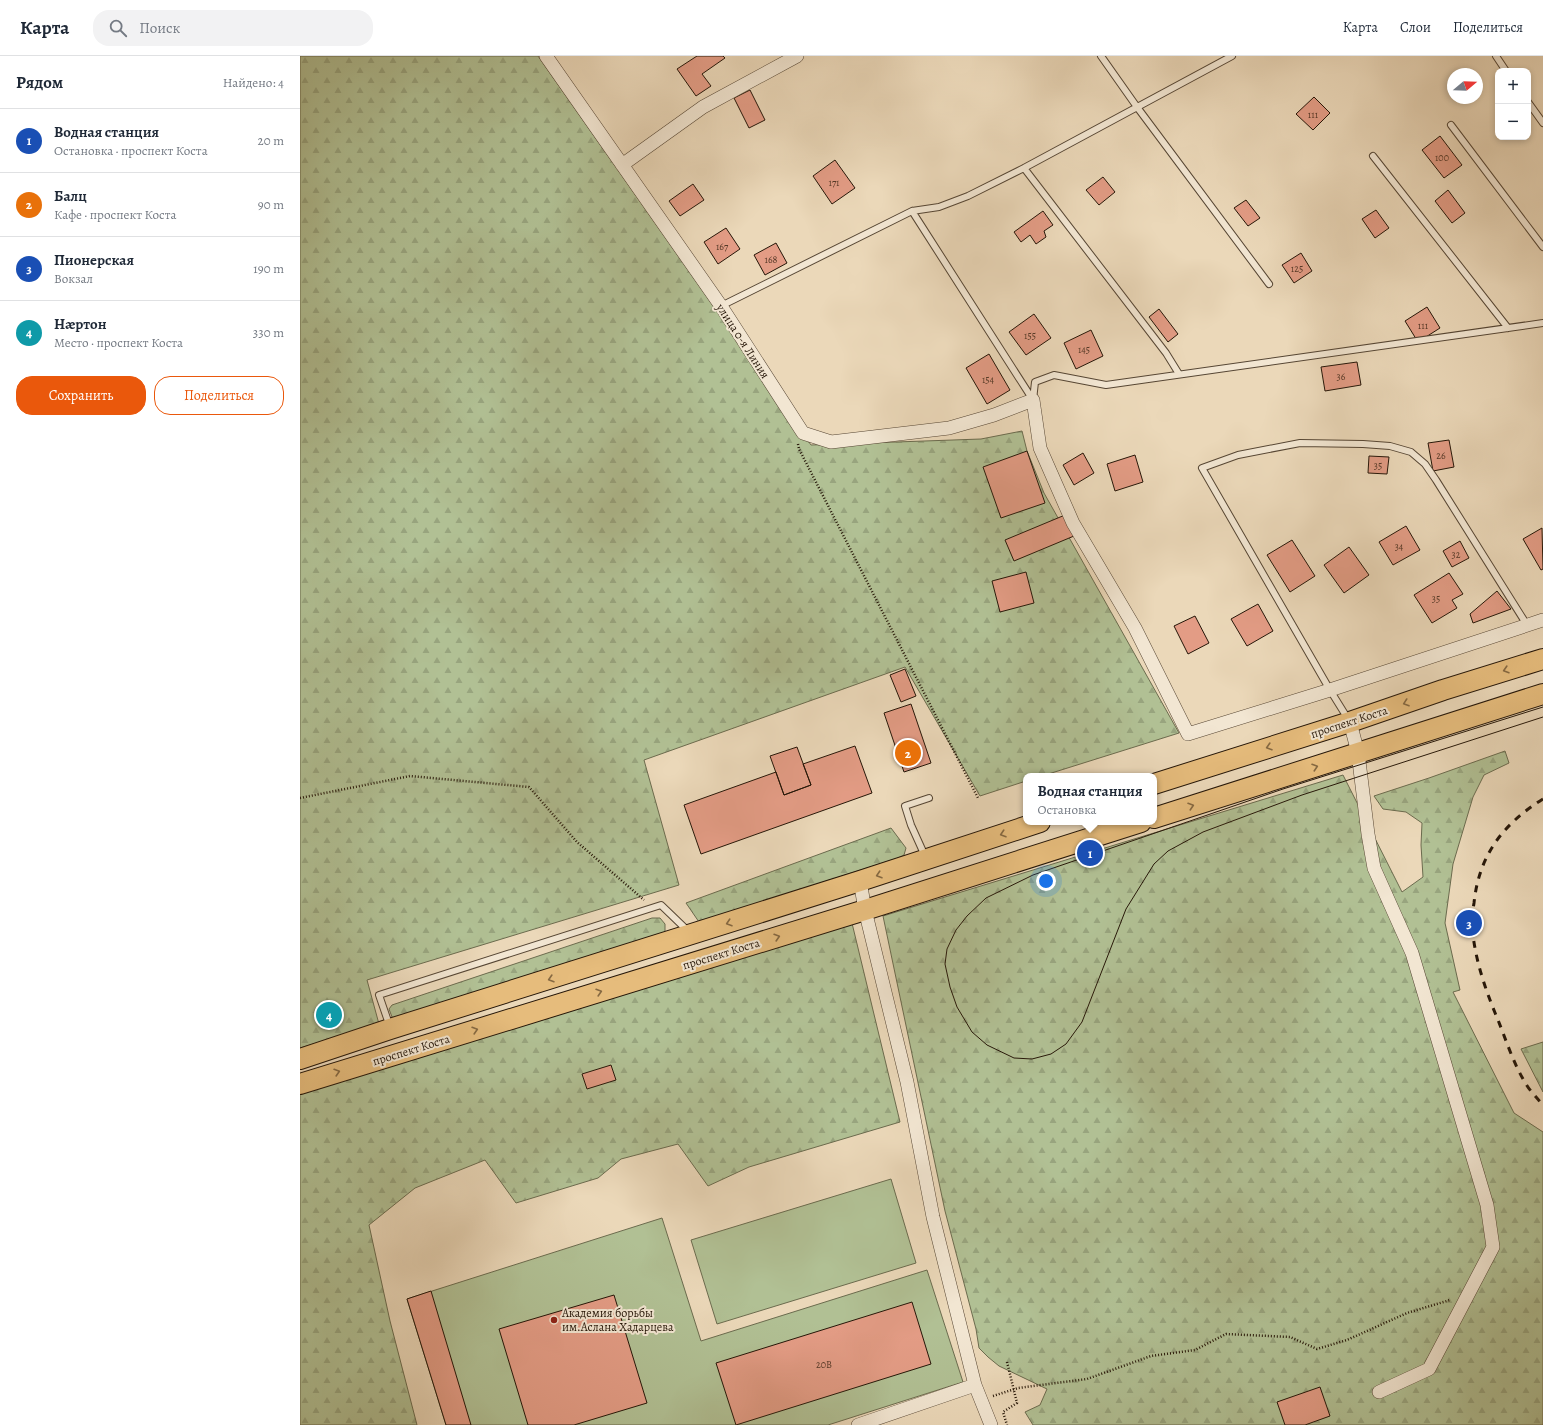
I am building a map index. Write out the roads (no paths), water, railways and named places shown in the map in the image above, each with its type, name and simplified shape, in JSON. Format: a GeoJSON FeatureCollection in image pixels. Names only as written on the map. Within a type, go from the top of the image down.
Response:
{"type":"FeatureCollection","features":[{"type":"Feature","properties":{"kind":"main road","name":"проспект Коста"},"geometry":{"type":"LineString","coordinates":[[1157,783],[1543,659]]}},
{"type":"Feature","properties":{"kind":"main road"},"geometry":{"type":"LineString","coordinates":[[1157,817],[1543,694]]}},
{"type":"Feature","properties":{"kind":"main road"},"geometry":{"type":"LineString","coordinates":[[300,1059],[390,1029],[692,935],[1031,825]]}},
{"type":"Feature","properties":{"kind":"main road","name":"проспект Коста"},"geometry":{"type":"LineString","coordinates":[[300,1084],[865,910],[1132,825]]}},
{"type":"Feature","properties":{"kind":"street","name":"улица 0-я Линия"},"geometry":{"type":"LineString","coordinates":[[546,56],[721,306],[803,433],[831,442],[949,428],[994,415],[1033,400]]}},
{"type":"Feature","properties":{"kind":"street"},"geometry":{"type":"LineString","coordinates":[[622,165],[703,107],[797,56]]}},
{"type":"Feature","properties":{"kind":"street"},"geometry":{"type":"LineString","coordinates":[[1033,400],[1040,448],[1073,523],[1135,628],[1188,734],[1330,690],[1543,620]]}},
{"type":"Feature","properties":{"kind":"street"},"geometry":{"type":"LineString","coordinates":[[1350,722],[1358,753],[1368,834],[1374,868],[1412,953],[1487,1205],[1493,1247],[1429,1369],[1378,1392]]}},
{"type":"Feature","properties":{"kind":"street"},"geometry":{"type":"LineString","coordinates":[[860,881],[865,910],[907,1082],[933,1217],[975,1385],[992,1425]]}},
{"type":"Feature","properties":{"kind":"street"},"geometry":{"type":"LineString","coordinates":[[858,1425],[975,1385]]}},
{"type":"Feature","properties":{"kind":"lane"},"geometry":{"type":"LineString","coordinates":[[1101,56],[1137,107],[1269,284]]}},
{"type":"Feature","properties":{"kind":"lane"},"geometry":{"type":"LineString","coordinates":[[721,306],[912,211],[939,207],[968,196],[1024,168],[1232,56]]}},
{"type":"Feature","properties":{"kind":"lane"},"geometry":{"type":"LineString","coordinates":[[1496,56],[1504,68]]}},
{"type":"Feature","properties":{"kind":"lane"},"geometry":{"type":"LineString","coordinates":[[1529,104],[1543,123]]}},
{"type":"Feature","properties":{"kind":"lane"},"geometry":{"type":"LineString","coordinates":[[1451,125],[1543,247]]}},
{"type":"Feature","properties":{"kind":"lane"},"geometry":{"type":"LineString","coordinates":[[1373,156],[1508,328]]}},
{"type":"Feature","properties":{"kind":"lane"},"geometry":{"type":"LineString","coordinates":[[1024,168],[1156,341],[1179,374]]}},
{"type":"Feature","properties":{"kind":"lane"},"geometry":{"type":"LineString","coordinates":[[912,211],[1033,400]]}},
{"type":"Feature","properties":{"kind":"lane"},"geometry":{"type":"LineString","coordinates":[[1033,400],[1035,382],[1054,375],[1106,385],[1543,323]]}},
{"type":"Feature","properties":{"kind":"lane"},"geometry":{"type":"LineString","coordinates":[[1350,722],[1202,468],[1238,455],[1300,443],[1390,446],[1412,452],[1426,464],[1527,625]]}},
{"type":"Feature","properties":{"kind":"lane"},"geometry":{"type":"LineString","coordinates":[[926,860],[911,825],[905,806],[929,798]]}},
{"type":"Feature","properties":{"kind":"lane"},"geometry":{"type":"LineString","coordinates":[[390,1029],[380,995],[661,905],[692,935]]}},
{"type":"Feature","properties":{"kind":"tram line"},"geometry":{"type":"LineString","coordinates":[[1543,707],[1283,789],[1033,875],[986,898],[967,916],[956,930],[947,949],[945,964],[950,987],[957,1007],[972,1032],[987,1045],[1014,1058],[1032,1059],[1051,1054],[1066,1044],[1082,1022],[1126,909],[1154,864],[1168,851],[1203,832],[1302,795],[1543,717]]}},
{"type":"Feature","properties":{"kind":"railway"},"geometry":{"type":"LineString","coordinates":[[1543,799],[1516,819],[1495,842],[1481,870],[1472,919],[1475,949],[1493,1008],[1510,1052],[1522,1077],[1543,1105]]}},
{"type":"Feature","properties":{"kind":"place","name":"Балц"},"geometry":{"type":"Point","coordinates":[908,753]}},
{"type":"Feature","properties":{"kind":"place","name":"Водная станция"},"geometry":{"type":"Point","coordinates":[1090,853]}},
{"type":"Feature","properties":{"kind":"place","name":"Пионерская"},"geometry":{"type":"Point","coordinates":[1469,923]}},
{"type":"Feature","properties":{"kind":"place","name":"Нæртон"},"geometry":{"type":"Point","coordinates":[329,1015]}},
{"type":"Feature","properties":{"kind":"place","name":"Академия борьбы им.Аслана Хадарцева"},"geometry":{"type":"Point","coordinates":[554,1320]}}]}
